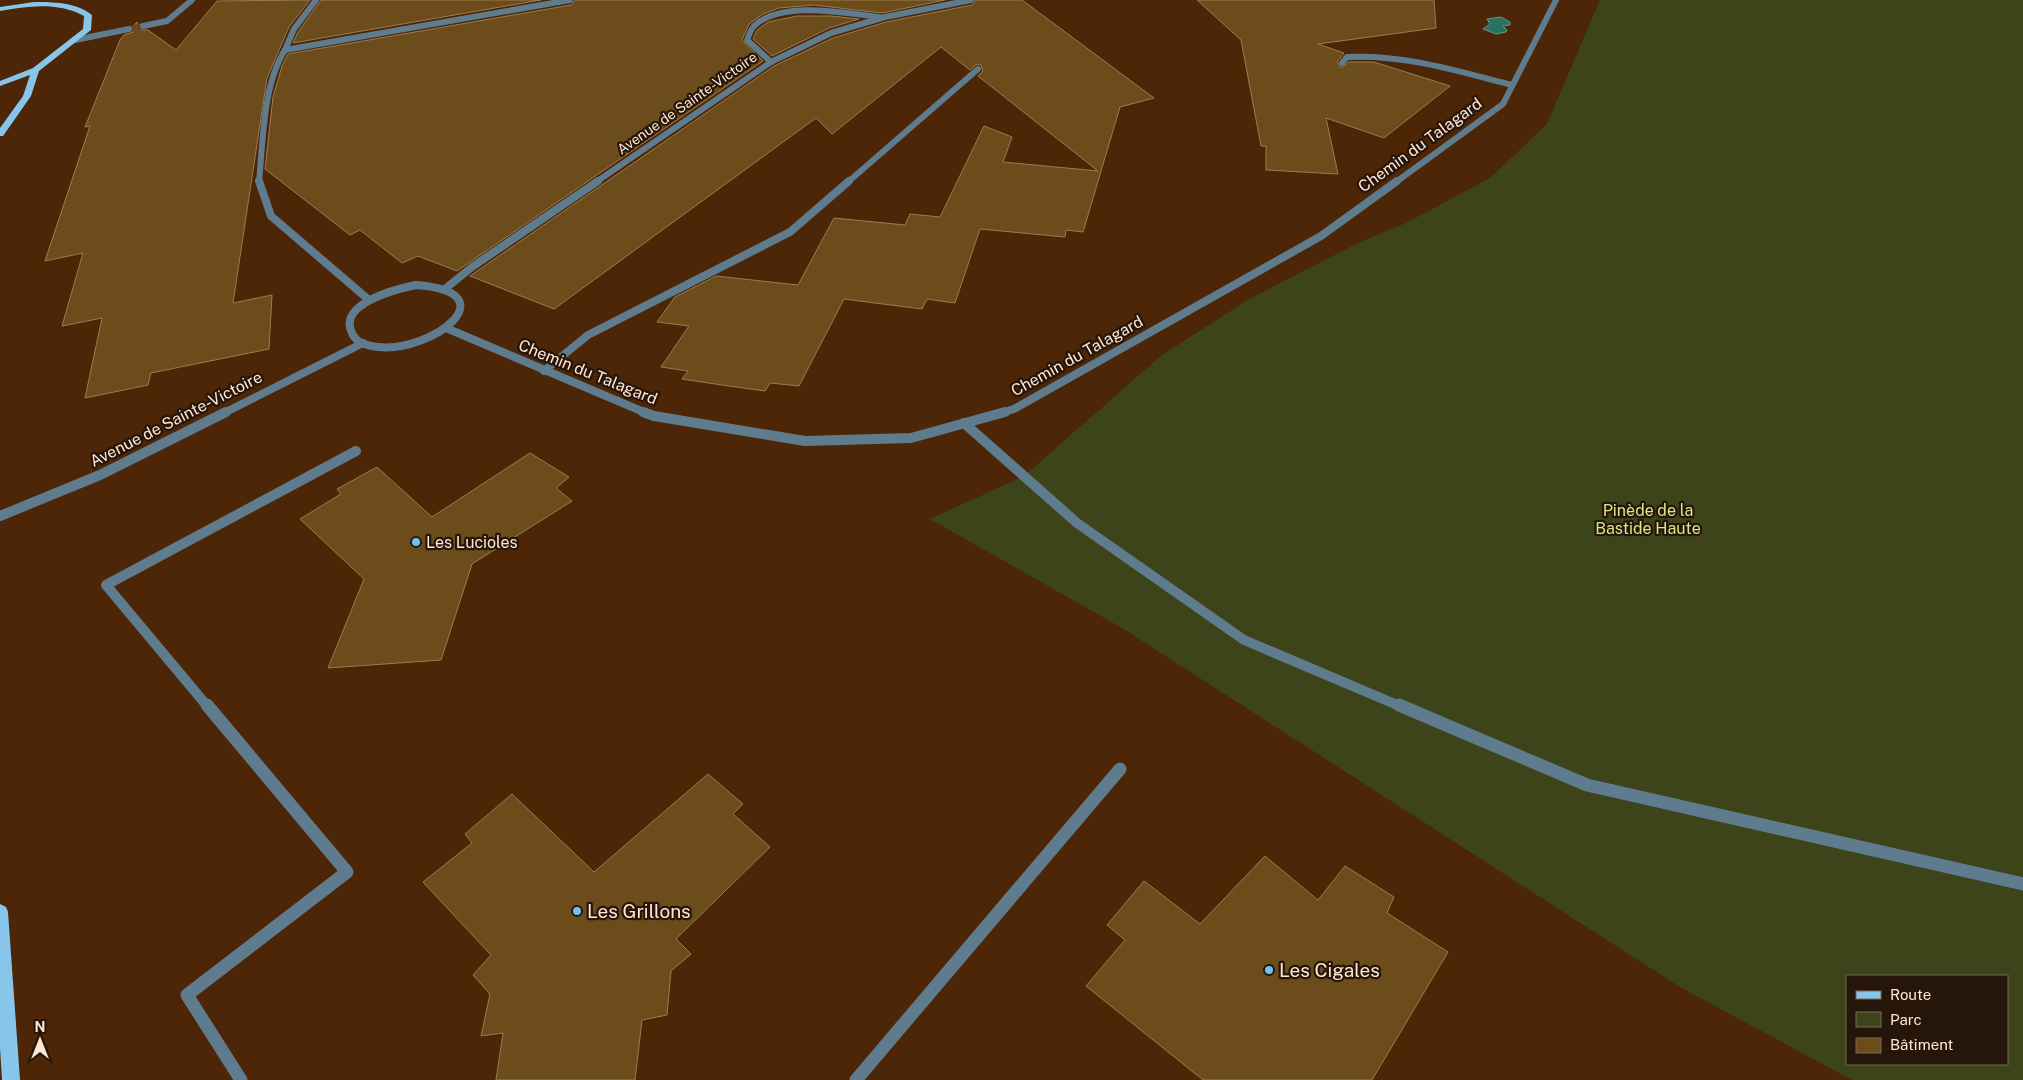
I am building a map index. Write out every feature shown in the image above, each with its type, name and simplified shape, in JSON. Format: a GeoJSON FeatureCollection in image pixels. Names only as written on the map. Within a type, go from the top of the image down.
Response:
{"type":"FeatureCollection","features":[{"type":"Feature","properties":{"kind":"main road"},"geometry":{"type":"LineString","coordinates":[[24,5],[34,0]]}},
{"type":"Feature","properties":{"kind":"main road"},"geometry":{"type":"LineString","coordinates":[[0,9],[24,5],[63,4],[83,7],[88,15],[89,22],[87,30],[36,70],[0,84]]}},
{"type":"Feature","properties":{"kind":"main road"},"geometry":{"type":"LineString","coordinates":[[1,130],[27,96],[36,70]]}},
{"type":"Feature","properties":{"kind":"main road"},"geometry":{"type":"LineString","coordinates":[[0,912],[11,1080]]}},
{"type":"Feature","properties":{"kind":"street"},"geometry":{"type":"LineString","coordinates":[[143,26],[167,21],[192,0]]}},
{"type":"Feature","properties":{"kind":"street"},"geometry":{"type":"LineString","coordinates":[[316,0],[294,29],[285,50],[276,64],[266,114],[259,184],[271,216],[369,300]]}},
{"type":"Feature","properties":{"kind":"street"},"geometry":{"type":"LineString","coordinates":[[285,50],[570,0]]}},
{"type":"Feature","properties":{"kind":"street","name":"Avenue de Sainte-Victoire"},"geometry":{"type":"LineString","coordinates":[[446,288],[472,267],[770,62],[831,33],[885,18],[971,0]]}},
{"type":"Feature","properties":{"kind":"street","name":"Chemin du Talagard"},"geometry":{"type":"LineString","coordinates":[[446,328],[654,416],[805,441],[910,438],[1014,409],[1321,236],[1503,104],[1556,0]]}},
{"type":"Feature","properties":{"kind":"street"},"geometry":{"type":"LineString","coordinates":[[770,62],[747,40],[754,26],[776,15],[806,10],[885,18]]}},
{"type":"Feature","properties":{"kind":"street"},"geometry":{"type":"LineString","coordinates":[[75,40],[129,29]]}},
{"type":"Feature","properties":{"kind":"street"},"geometry":{"type":"LineString","coordinates":[[1342,63],[1347,57],[1378,55],[1421,62],[1512,85]]}},
{"type":"Feature","properties":{"kind":"street"},"geometry":{"type":"LineString","coordinates":[[544,371],[588,335],[790,232],[978,69]]}},
{"type":"Feature","properties":{"kind":"street"},"geometry":{"type":"LineString","coordinates":[[433,285],[446,288],[456,293],[461,301],[461,310],[456,319],[446,328],[431,337],[395,347],[377,347],[363,343],[353,337],[349,328],[350,319],[357,309],[369,300],[400,288],[433,285]]}},
{"type":"Feature","properties":{"kind":"street","name":"Avenue de Sainte-Victoire"},"geometry":{"type":"LineString","coordinates":[[0,516],[100,475],[363,343]]}},
{"type":"Feature","properties":{"kind":"street"},"geometry":{"type":"LineString","coordinates":[[964,423],[1077,523],[1244,640],[1587,785],[2023,884]]}},
{"type":"Feature","properties":{"kind":"street"},"geometry":{"type":"LineString","coordinates":[[241,1080],[188,995],[347,872],[106,585],[356,451]]}},
{"type":"Feature","properties":{"kind":"street"},"geometry":{"type":"LineString","coordinates":[[856,1080],[1120,769]]}},
{"type":"Feature","properties":{"kind":"green space","name":"Pinède de la Bastide Haute"},"geometry":{"type":"Polygon","coordinates":[[[1600,0],[2023,0],[2023,1080],[1852,1080],[1680,987],[1122,628],[930,519],[1024,476],[1162,355],[1251,298],[1358,243],[1406,223],[1490,178],[1547,124],[1600,0]]]}},
{"type":"Feature","properties":{"kind":"water"},"geometry":{"type":"Polygon","coordinates":[[[1501,17],[1510,22],[1510,25],[1503,26],[1507,30],[1506,32],[1496,34],[1483,29],[1490,24],[1487,19],[1501,17]]]}},
{"type":"Feature","properties":{"kind":"building"},"geometry":{"type":"Polygon","coordinates":[[[310,0],[289,27],[267,78],[233,303],[272,295],[269,349],[151,373],[148,385],[85,398],[102,318],[62,326],[83,253],[45,261],[90,126],[85,127],[120,40],[124,35],[133,32],[133,26],[137,22],[140,30],[148,30],[176,50],[217,1],[310,0]]]}},
{"type":"Feature","properties":{"kind":"building"},"geometry":{"type":"Polygon","coordinates":[[[321,0],[541,0],[293,43],[298,32],[321,0]]]}},
{"type":"Feature","properties":{"kind":"building"},"geometry":{"type":"Polygon","coordinates":[[[575,0],[945,0],[882,13],[814,5],[779,8],[763,14],[749,24],[742,40],[763,61],[457,271],[418,256],[402,263],[360,230],[350,235],[265,169],[273,97],[282,66],[288,54],[571,5],[575,0]]]}},
{"type":"Feature","properties":{"kind":"building"},"geometry":{"type":"Polygon","coordinates":[[[976,0],[1022,0],[1154,98],[1120,107],[1083,232],[1066,230],[1065,237],[980,229],[955,303],[927,299],[922,309],[844,299],[799,386],[770,383],[765,391],[682,379],[688,371],[661,367],[689,326],[657,322],[675,297],[716,276],[798,285],[834,218],[905,225],[910,214],[940,217],[984,126],[1012,137],[1003,162],[1098,171],[978,76],[983,71],[981,65],[977,64],[970,70],[941,47],[832,134],[816,118],[554,309],[470,276],[774,66],[833,38],[886,22],[972,5],[976,0]]]}},
{"type":"Feature","properties":{"kind":"building"},"geometry":{"type":"Polygon","coordinates":[[[1197,0],[1434,0],[1436,28],[1318,44],[1344,53],[1337,62],[1341,68],[1349,62],[1374,62],[1450,86],[1384,138],[1326,118],[1338,174],[1266,170],[1266,146],[1261,146],[1241,40],[1197,0]]]}},
{"type":"Feature","properties":{"kind":"building"},"geometry":{"type":"Polygon","coordinates":[[[797,16],[831,16],[859,19],[829,28],[772,56],[753,39],[757,30],[768,22],[797,16]]]}},
{"type":"Feature","properties":{"kind":"building","name":"Les Lucioles"},"geometry":{"type":"Polygon","coordinates":[[[530,453],[569,477],[556,488],[572,501],[472,564],[441,660],[328,668],[364,579],[300,519],[341,494],[337,489],[377,467],[432,517],[530,453]]]}},
{"type":"Feature","properties":{"kind":"building","name":"Les Grillons"},"geometry":{"type":"Polygon","coordinates":[[[708,774],[743,804],[733,814],[770,847],[676,939],[691,954],[671,971],[667,1015],[642,1020],[635,1080],[496,1080],[503,1033],[481,1036],[490,994],[473,975],[491,955],[423,882],[472,843],[465,834],[512,794],[594,872],[708,774]]]}},
{"type":"Feature","properties":{"kind":"building","name":"Les Cigales"},"geometry":{"type":"Polygon","coordinates":[[[1265,856],[1318,900],[1345,866],[1394,897],[1387,913],[1448,952],[1372,1080],[1203,1080],[1086,986],[1125,940],[1107,925],[1144,881],[1200,924],[1265,856]]]}},
{"type":"Feature","properties":{"kind":"tunnel"},"geometry":{"type":"LineString","coordinates":[[129,29],[143,26]]}},
{"type":"Feature","properties":{"kind":"place","name":"Les Lucioles"},"geometry":{"type":"Point","coordinates":[416,542]}},
{"type":"Feature","properties":{"kind":"place","name":"Les Grillons"},"geometry":{"type":"Point","coordinates":[577,911]}},
{"type":"Feature","properties":{"kind":"place","name":"Les Cigales"},"geometry":{"type":"Point","coordinates":[1269,970]}}]}
